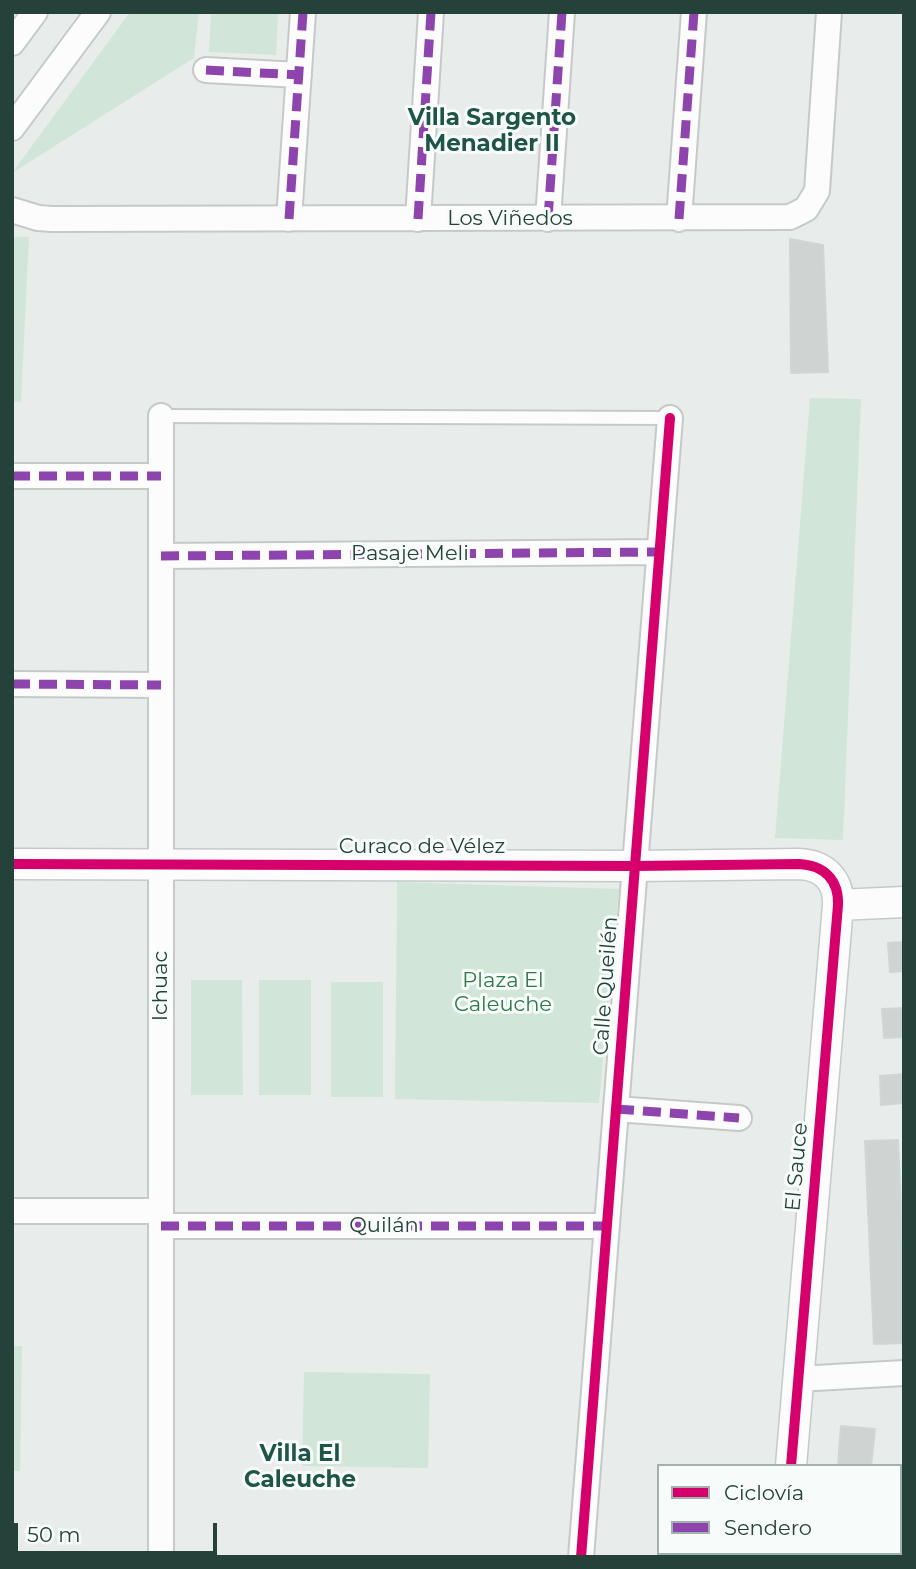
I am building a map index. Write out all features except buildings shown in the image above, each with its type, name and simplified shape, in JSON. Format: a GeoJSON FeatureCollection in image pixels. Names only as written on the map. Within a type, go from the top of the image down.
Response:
{"type":"FeatureCollection","features":[{"type":"Feature","properties":{"kind":"street"},"geometry":{"type":"LineString","coordinates":[[12,43],[35,12]]}},
{"type":"Feature","properties":{"kind":"street"},"geometry":{"type":"LineString","coordinates":[[12,128],[98,12]]}},
{"type":"Feature","properties":{"kind":"street"},"geometry":{"type":"LineString","coordinates":[[289,219],[303,12]]}},
{"type":"Feature","properties":{"kind":"street"},"geometry":{"type":"LineString","coordinates":[[418,219],[431,12]]}},
{"type":"Feature","properties":{"kind":"street"},"geometry":{"type":"LineString","coordinates":[[548,219],[562,12]]}},
{"type":"Feature","properties":{"kind":"street"},"geometry":{"type":"LineString","coordinates":[[679,219],[694,12]]}},
{"type":"Feature","properties":{"kind":"street","name":"Los Viñedos"},"geometry":{"type":"LineString","coordinates":[[12,210],[24,215],[52,219],[790,217],[806,209],[813,200],[818,181],[829,12]]}},
{"type":"Feature","properties":{"kind":"street"},"geometry":{"type":"LineString","coordinates":[[205,70],[299,75]]}},
{"type":"Feature","properties":{"kind":"street","name":"Ichuac"},"geometry":{"type":"LineString","coordinates":[[160,1557],[161,416]]}},
{"type":"Feature","properties":{"kind":"street","name":"Calle Queilén"},"geometry":{"type":"LineString","coordinates":[[581,1557],[670,418]]}},
{"type":"Feature","properties":{"kind":"street"},"geometry":{"type":"LineString","coordinates":[[12,476],[161,475]]}},
{"type":"Feature","properties":{"kind":"street","name":"Pasaje Meli"},"geometry":{"type":"LineString","coordinates":[[161,556],[659,552]]}},
{"type":"Feature","properties":{"kind":"street"},"geometry":{"type":"LineString","coordinates":[[12,684],[161,685]]}},
{"type":"Feature","properties":{"kind":"street","name":"Curaco de Vélez"},"geometry":{"type":"LineString","coordinates":[[12,864],[799,864],[820,868],[829,874]]}},
{"type":"Feature","properties":{"kind":"street","name":"El Sauce"},"geometry":{"type":"LineString","coordinates":[[791,1464],[839,894],[829,874]]}},
{"type":"Feature","properties":{"kind":"street"},"geometry":{"type":"LineString","coordinates":[[838,905],[904,902]]}},
{"type":"Feature","properties":{"kind":"street"},"geometry":{"type":"LineString","coordinates":[[615,1109],[740,1118]]}},
{"type":"Feature","properties":{"kind":"street","name":"Quilán"},"geometry":{"type":"LineString","coordinates":[[12,1211],[161,1219],[607,1226]]}},
{"type":"Feature","properties":{"kind":"street"},"geometry":{"type":"LineString","coordinates":[[798,1379],[904,1373]]}},
{"type":"Feature","properties":{"kind":"lane"},"geometry":{"type":"LineString","coordinates":[[161,416],[670,418]]}},
{"type":"Feature","properties":{"kind":"green space"},"geometry":{"type":"Polygon","coordinates":[[[130,12],[199,12],[194,58],[12,173],[130,12]]]}},
{"type":"Feature","properties":{"kind":"green space"},"geometry":{"type":"Polygon","coordinates":[[[211,12],[278,12],[276,55],[209,52],[211,12]]]}},
{"type":"Feature","properties":{"kind":"green space"},"geometry":{"type":"Polygon","coordinates":[[[12,237],[29,237],[21,402],[12,402],[12,237]]]}},
{"type":"Feature","properties":{"kind":"green space"},"geometry":{"type":"Polygon","coordinates":[[[810,398],[861,399],[843,840],[775,838],[810,398]]]}},
{"type":"Feature","properties":{"kind":"green space","name":"Plaza El Caleuche"},"geometry":{"type":"Polygon","coordinates":[[[397,882],[619,889],[599,1103],[395,1099],[397,882]]]}},
{"type":"Feature","properties":{"kind":"green space"},"geometry":{"type":"Polygon","coordinates":[[[191,980],[242,980],[243,1095],[191,1095],[191,980]]]}},
{"type":"Feature","properties":{"kind":"green space"},"geometry":{"type":"Polygon","coordinates":[[[259,980],[311,980],[311,1095],[259,1095],[259,980]]]}},
{"type":"Feature","properties":{"kind":"green space"},"geometry":{"type":"Polygon","coordinates":[[[331,982],[383,982],[383,1097],[331,1097],[331,982]]]}},
{"type":"Feature","properties":{"kind":"green space"},"geometry":{"type":"Polygon","coordinates":[[[12,1346],[22,1346],[20,1471],[12,1471],[12,1346]]]}},
{"type":"Feature","properties":{"kind":"green space"},"geometry":{"type":"Polygon","coordinates":[[[304,1372],[430,1374],[428,1468],[302,1466],[304,1372]]]}},
{"type":"Feature","properties":{"kind":"marked path"},"geometry":{"type":"LineString","coordinates":[[289,219],[303,12]]}},
{"type":"Feature","properties":{"kind":"marked path"},"geometry":{"type":"LineString","coordinates":[[418,219],[431,12]]}},
{"type":"Feature","properties":{"kind":"marked path"},"geometry":{"type":"LineString","coordinates":[[548,219],[562,12]]}},
{"type":"Feature","properties":{"kind":"marked path"},"geometry":{"type":"LineString","coordinates":[[679,219],[694,12]]}},
{"type":"Feature","properties":{"kind":"marked path"},"geometry":{"type":"LineString","coordinates":[[206,70],[299,75]]}},
{"type":"Feature","properties":{"kind":"marked path"},"geometry":{"type":"LineString","coordinates":[[12,476],[161,476]]}},
{"type":"Feature","properties":{"kind":"marked path"},"geometry":{"type":"LineString","coordinates":[[161,556],[659,552]]}},
{"type":"Feature","properties":{"kind":"marked path"},"geometry":{"type":"LineString","coordinates":[[12,684],[161,685]]}},
{"type":"Feature","properties":{"kind":"marked path"},"geometry":{"type":"LineString","coordinates":[[616,1109],[739,1118]]}},
{"type":"Feature","properties":{"kind":"marked path"},"geometry":{"type":"LineString","coordinates":[[161,1226],[607,1226]]}},
{"type":"Feature","properties":{"kind":"cycle path"},"geometry":{"type":"LineString","coordinates":[[581,1557],[670,418]]}},
{"type":"Feature","properties":{"kind":"cycle path"},"geometry":{"type":"LineString","coordinates":[[12,864],[799,864],[823,871],[833,881],[838,905],[791,1464]]}},
{"type":"Feature","properties":{"kind":"district","name":"Villa Sargento Menadier II"},"geometry":{"type":"Point","coordinates":[492,131]}},
{"type":"Feature","properties":{"kind":"district","name":"Villa El Caleuche"},"geometry":{"type":"Point","coordinates":[300,1467]}}]}
